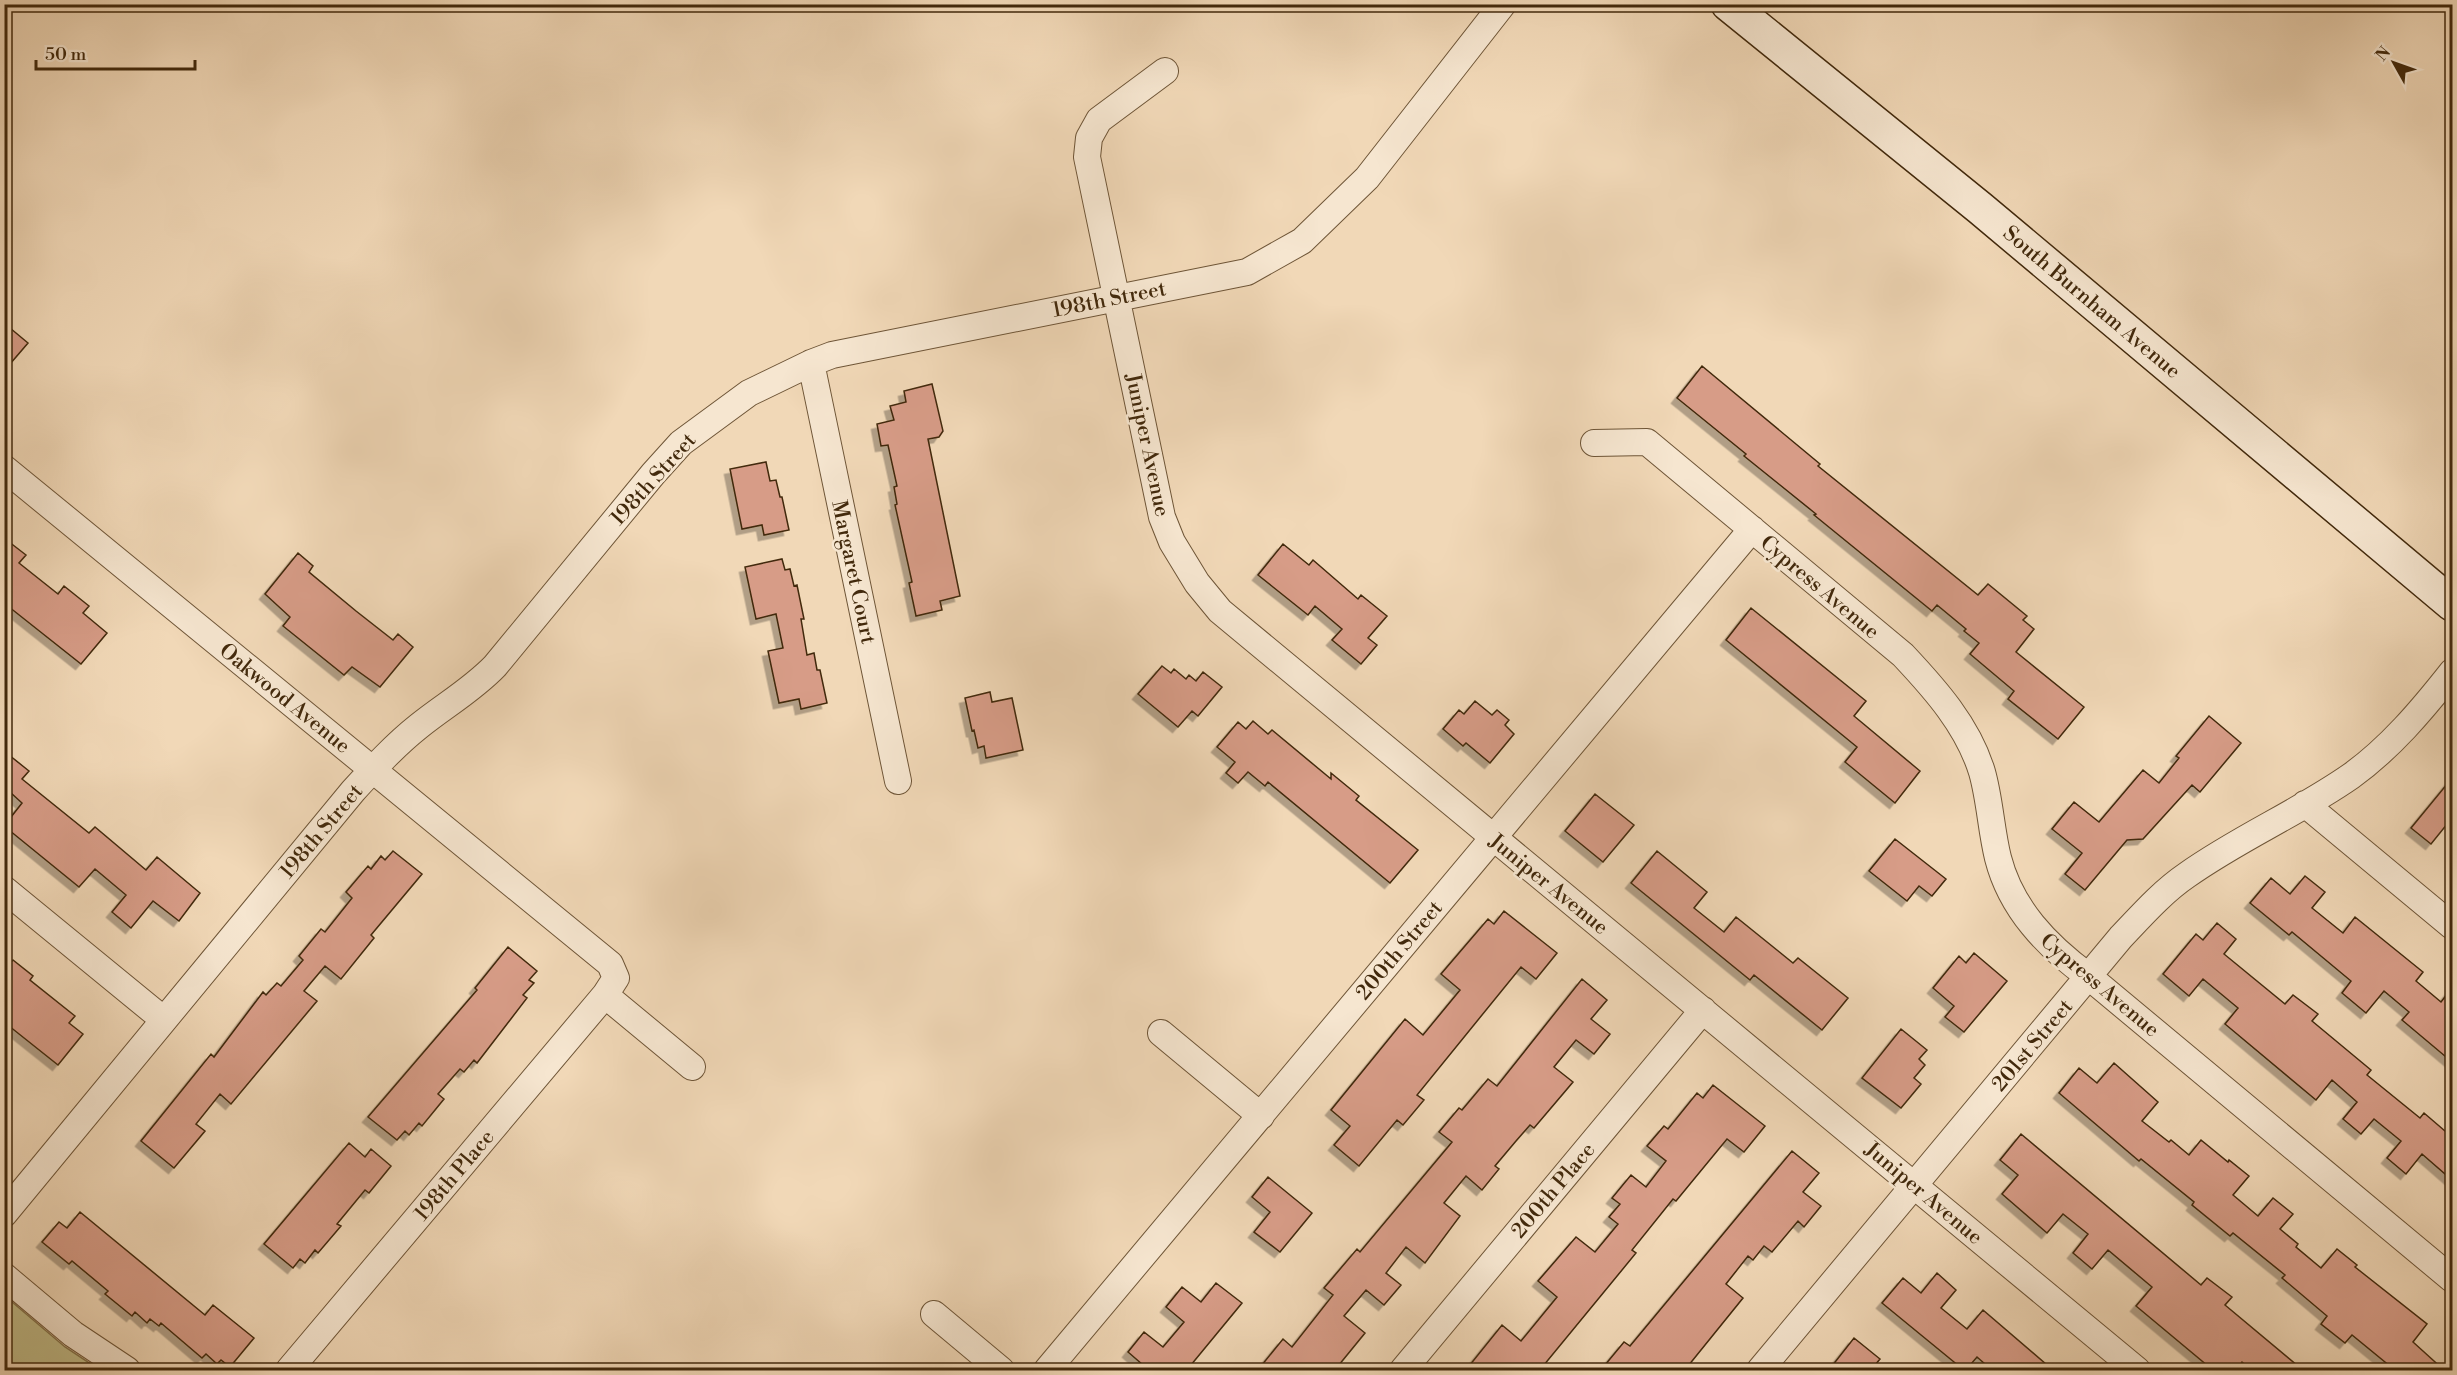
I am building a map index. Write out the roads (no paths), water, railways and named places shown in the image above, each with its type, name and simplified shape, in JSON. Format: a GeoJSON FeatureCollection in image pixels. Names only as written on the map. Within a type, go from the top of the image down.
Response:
{"type":"FeatureCollection","features":[{"type":"Feature","properties":{"kind":"main road","name":"South Burnham Avenue"},"geometry":{"type":"LineString","coordinates":[[1728,4],[1980,208],[2452,604]]}},
{"type":"Feature","properties":{"kind":"street","name":"198th Street"},"geometry":{"type":"LineString","coordinates":[[4,1214],[372,769],[393,747],[478,683],[495,666],[681,443],[749,393],[832,355],[1247,272],[1302,241],[1367,178],[1503,4]]}},
{"type":"Feature","properties":{"kind":"street","name":"Juniper Avenue"},"geometry":{"type":"LineString","coordinates":[[1165,71],[1099,120],[1089,138],[1087,157],[1160,507],[1172,543],[1197,583],[1220,611],[2137,1371]]}},
{"type":"Feature","properties":{"kind":"street","name":"Margaret Court"},"geometry":{"type":"LineString","coordinates":[[811,363],[898,781]]}},
{"type":"Feature","properties":{"kind":"street","name":"Cypress Avenue"},"geometry":{"type":"LineString","coordinates":[[1594,443],[1647,442],[1903,655],[1937,692],[1966,735],[1982,772],[1998,860],[2013,897],[2025,917],[2038,932],[2065,958],[2452,1279]]}},
{"type":"Feature","properties":{"kind":"street","name":"Oakwood Avenue"},"geometry":{"type":"LineString","coordinates":[[4,468],[610,964],[610,987],[692,1067]]}},
{"type":"Feature","properties":{"kind":"street","name":"200th Street"},"geometry":{"type":"LineString","coordinates":[[1047,1371],[1752,529]]}},
{"type":"Feature","properties":{"kind":"street","name":"201st Street"},"geometry":{"type":"LineString","coordinates":[[1760,1371],[2121,937],[2184,876],[2352,775],[2405,728],[2452,672]]}},
{"type":"Feature","properties":{"kind":"street"},"geometry":{"type":"LineString","coordinates":[[2305,804],[2452,926]]}},
{"type":"Feature","properties":{"kind":"street"},"geometry":{"type":"LineString","coordinates":[[4,890],[164,1020]]}},
{"type":"Feature","properties":{"kind":"street","name":"198th Place"},"geometry":{"type":"LineString","coordinates":[[289,1371],[610,987]]}},
{"type":"Feature","properties":{"kind":"street","name":"200th Place"},"geometry":{"type":"LineString","coordinates":[[1403,1371],[1703,1010]]}},
{"type":"Feature","properties":{"kind":"street"},"geometry":{"type":"LineString","coordinates":[[1161,1033],[1261,1116]]}},
{"type":"Feature","properties":{"kind":"street"},"geometry":{"type":"LineString","coordinates":[[4,1275],[73,1334],[128,1371]]}},
{"type":"Feature","properties":{"kind":"street"},"geometry":{"type":"LineString","coordinates":[[934,1314],[1001,1371]]}}]}
